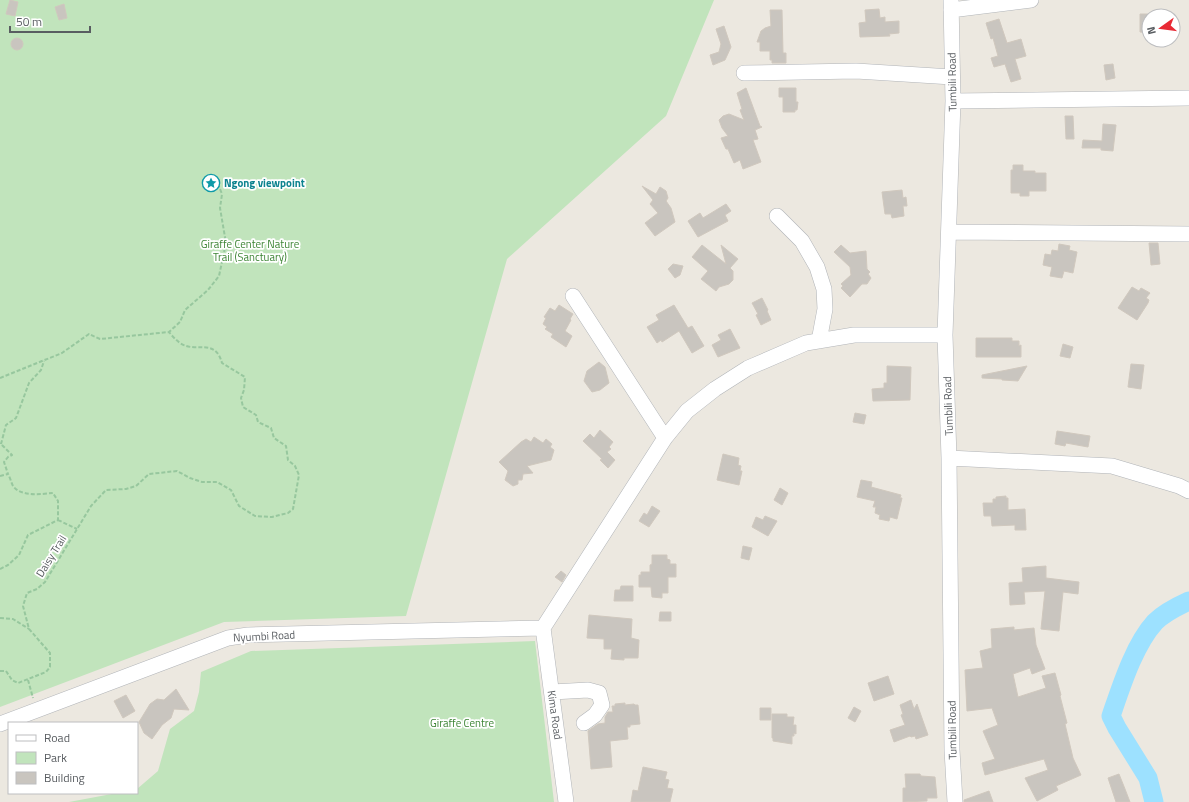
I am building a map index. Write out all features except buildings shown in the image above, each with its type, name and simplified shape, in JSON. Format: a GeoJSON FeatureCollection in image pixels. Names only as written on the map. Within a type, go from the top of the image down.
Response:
{"type":"FeatureCollection","features":[{"type":"Feature","properties":{"kind":"street"},"geometry":{"type":"LineString","coordinates":[[951,5],[1031,0]]}},
{"type":"Feature","properties":{"kind":"street","name":"Tumbili Road"},"geometry":{"type":"LineString","coordinates":[[951,5],[953,102],[945,335],[949,458],[952,750],[955,802]]}},
{"type":"Feature","properties":{"kind":"street"},"geometry":{"type":"LineString","coordinates":[[744,73],[856,71],[952,77]]}},
{"type":"Feature","properties":{"kind":"street"},"geometry":{"type":"LineString","coordinates":[[953,102],[1189,98]]}},
{"type":"Feature","properties":{"kind":"street"},"geometry":{"type":"LineString","coordinates":[[777,216],[802,241],[817,267],[824,289],[825,309],[819,341]]}},
{"type":"Feature","properties":{"kind":"street"},"geometry":{"type":"LineString","coordinates":[[949,232],[1189,234]]}},
{"type":"Feature","properties":{"kind":"street"},"geometry":{"type":"LineString","coordinates":[[573,296],[666,438]]}},
{"type":"Feature","properties":{"kind":"street"},"geometry":{"type":"LineString","coordinates":[[543,628],[666,438],[687,410],[748,368],[806,343],[854,335],[945,335]]}},
{"type":"Feature","properties":{"kind":"street"},"geometry":{"type":"LineString","coordinates":[[949,458],[1112,466],[1179,486],[1189,491]]}},
{"type":"Feature","properties":{"kind":"street","name":"Kima Road"},"geometry":{"type":"LineString","coordinates":[[543,628],[566,802]]}},
{"type":"Feature","properties":{"kind":"street","name":"Nyumbi Road"},"geometry":{"type":"LineString","coordinates":[[0,724],[228,638],[248,635],[543,628]]}},
{"type":"Feature","properties":{"kind":"street"},"geometry":{"type":"LineString","coordinates":[[552,692],[588,690],[599,693],[602,705],[595,715],[584,723]]}},
{"type":"Feature","properties":{"kind":"street"},"geometry":{"type":"LineString","coordinates":[[41,709],[57,717]]}},
{"type":"Feature","properties":{"kind":"path"},"geometry":{"type":"LineString","coordinates":[[0,378],[62,353],[89,334],[100,339],[169,332],[180,322],[185,310],[208,290],[219,276],[226,244],[220,208],[222,194],[217,182]]}},
{"type":"Feature","properties":{"kind":"path","name":"Daisy Trail"},"geometry":{"type":"LineString","coordinates":[[28,629],[23,606],[27,593],[37,590],[46,582],[90,506],[106,490],[126,489],[136,486],[148,474],[177,471],[202,482],[217,482],[231,490],[239,506],[255,516],[272,517],[288,513],[293,509],[299,475],[295,466],[288,460],[286,446],[274,438],[271,428],[258,422],[256,414],[243,407],[241,398],[244,390],[245,377],[222,363],[220,355],[212,348],[192,347],[181,344],[169,332]]}},
{"type":"Feature","properties":{"kind":"path"},"geometry":{"type":"LineString","coordinates":[[44,361],[41,370],[29,383],[16,418],[6,424],[0,443],[12,455],[4,462],[13,485],[19,490],[28,493],[53,493],[58,501],[58,520]]}},
{"type":"Feature","properties":{"kind":"path"},"geometry":{"type":"LineString","coordinates":[[0,476],[8,474]]}},
{"type":"Feature","properties":{"kind":"path"},"geometry":{"type":"LineString","coordinates":[[58,520],[77,529]]}},
{"type":"Feature","properties":{"kind":"path"},"geometry":{"type":"LineString","coordinates":[[0,569],[8,565],[19,555],[28,535],[58,520]]}},
{"type":"Feature","properties":{"kind":"path"},"geometry":{"type":"LineString","coordinates":[[0,618],[13,619],[28,629],[50,653],[50,667],[46,672],[28,680],[18,683],[12,680],[6,671],[0,671]]}},
{"type":"Feature","properties":{"kind":"path"},"geometry":{"type":"LineString","coordinates":[[28,680],[41,709]]}},
{"type":"Feature","properties":{"kind":"green space","name":"Giraffe Center Nature Trail (Sanctuary)"},"geometry":{"type":"Polygon","coordinates":[[[0,0],[714,0],[666,116],[507,259],[406,616],[224,622],[0,707],[0,0]]]}},
{"type":"Feature","properties":{"kind":"green space","name":"Giraffe Centre"},"geometry":{"type":"Polygon","coordinates":[[[535,641],[554,802],[69,802],[112,794],[138,794],[138,788],[158,771],[170,729],[194,711],[199,692],[201,672],[251,651],[535,641]]]}},
{"type":"Feature","properties":{"kind":"waterway"},"geometry":{"type":"LineString","coordinates":[[1154,802],[1148,778],[1111,716],[1134,654],[1147,631],[1163,616],[1176,607],[1189,601]]}},
{"type":"Feature","properties":{"kind":"place","name":"Ngong viewpoint"},"geometry":{"type":"Point","coordinates":[211,183]}}]}
